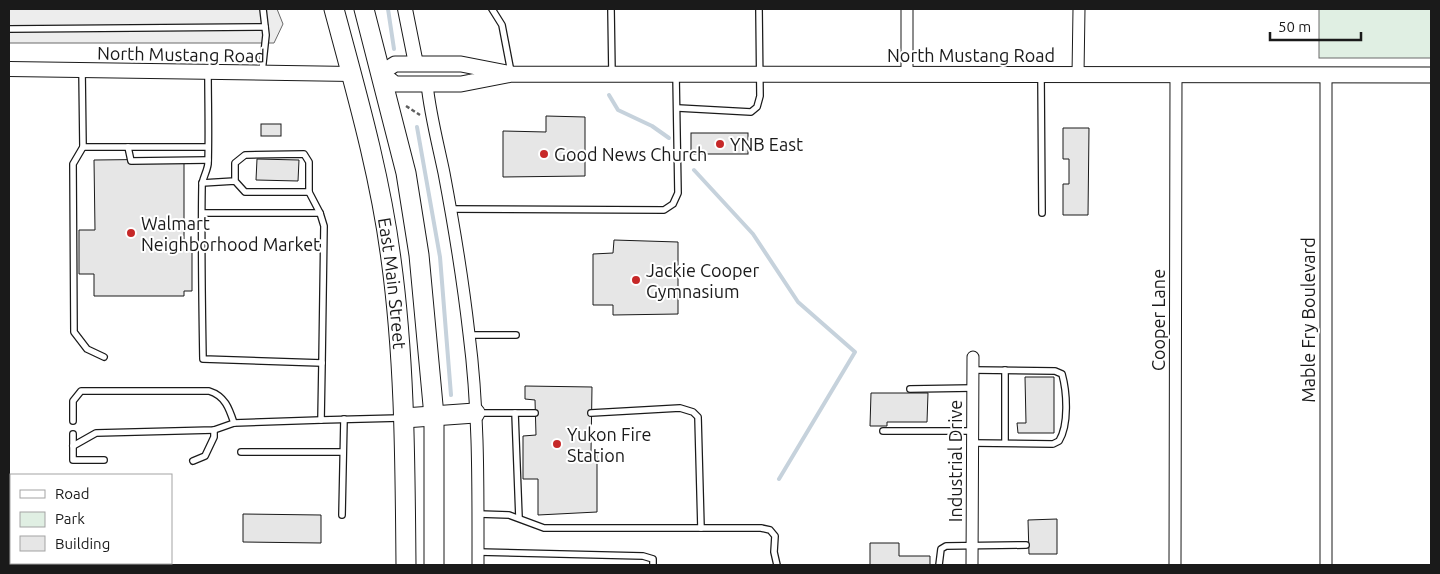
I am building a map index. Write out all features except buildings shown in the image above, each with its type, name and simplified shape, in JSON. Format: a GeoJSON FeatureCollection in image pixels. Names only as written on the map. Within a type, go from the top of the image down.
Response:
{"type":"FeatureCollection","features":[{"type":"Feature","properties":{"kind":"highway","name":"East Main Street"},"geometry":{"type":"LineString","coordinates":[[334,9],[379,182],[391,259],[404,418],[406,565]]}},
{"type":"Feature","properties":{"kind":"highway","name":"East Main Street"},"geometry":{"type":"LineString","coordinates":[[364,9],[406,173],[420,255],[434,416],[434,565]]}},
{"type":"Feature","properties":{"kind":"highway"},"geometry":{"type":"LineString","coordinates":[[352,74],[381,73]]}},
{"type":"Feature","properties":{"kind":"highway"},"geometry":{"type":"LineString","coordinates":[[404,418],[475,413]]}},
{"type":"Feature","properties":{"kind":"main road","name":"North Mustang Road"},"geometry":{"type":"LineString","coordinates":[[512,74],[461,84],[395,84],[381,73],[395,64],[461,64],[512,74],[1431,74]]}},
{"type":"Feature","properties":{"kind":"street"},"geometry":{"type":"LineString","coordinates":[[405,9],[416,64]]}},
{"type":"Feature","properties":{"kind":"street"},"geometry":{"type":"LineString","coordinates":[[907,9],[907,74]]}},
{"type":"Feature","properties":{"kind":"street"},"geometry":{"type":"LineString","coordinates":[[1078,74],[1079,9]]}},
{"type":"Feature","properties":{"kind":"street","name":"North Mustang Road"},"geometry":{"type":"LineString","coordinates":[[9,69],[352,74]]}},
{"type":"Feature","properties":{"kind":"street","name":"Cooper Lane"},"geometry":{"type":"LineString","coordinates":[[1175,565],[1176,74]]}},
{"type":"Feature","properties":{"kind":"street","name":"Mable Fry Boulevard"},"geometry":{"type":"LineString","coordinates":[[1326,74],[1326,565]]}},
{"type":"Feature","properties":{"kind":"street"},"geometry":{"type":"LineString","coordinates":[[427,84],[429,107],[450,209],[469,335],[475,413],[479,514],[478,565]]}},
{"type":"Feature","properties":{"kind":"street","name":"Industrial Drive"},"geometry":{"type":"LineString","coordinates":[[972,565],[973,358]]}},
{"type":"Feature","properties":{"kind":"lane"},"geometry":{"type":"LineString","coordinates":[[262,74],[265,27],[263,9]]}},
{"type":"Feature","properties":{"kind":"lane"},"geometry":{"type":"LineString","coordinates":[[492,9],[502,25],[512,74]]}},
{"type":"Feature","properties":{"kind":"lane"},"geometry":{"type":"LineString","coordinates":[[611,9],[612,74]]}},
{"type":"Feature","properties":{"kind":"lane"},"geometry":{"type":"LineString","coordinates":[[678,108],[751,112],[757,107],[760,96],[759,9]]}},
{"type":"Feature","properties":{"kind":"lane"},"geometry":{"type":"LineString","coordinates":[[9,29],[265,27]]}},
{"type":"Feature","properties":{"kind":"lane"},"geometry":{"type":"LineString","coordinates":[[82,70],[83,147],[73,164],[74,332],[87,349],[104,357]]}},
{"type":"Feature","properties":{"kind":"lane"},"geometry":{"type":"LineString","coordinates":[[208,72],[208,167],[202,183],[203,359],[322,363]]}},
{"type":"Feature","properties":{"kind":"lane"},"geometry":{"type":"LineString","coordinates":[[450,209],[664,210],[673,204],[678,194],[676,74]]}},
{"type":"Feature","properties":{"kind":"lane"},"geometry":{"type":"LineString","coordinates":[[1041,74],[1042,213]]}},
{"type":"Feature","properties":{"kind":"lane"},"geometry":{"type":"LineString","coordinates":[[83,147],[208,147]]}},
{"type":"Feature","properties":{"kind":"lane"},"geometry":{"type":"LineString","coordinates":[[128,147],[131,161],[208,160]]}},
{"type":"Feature","properties":{"kind":"lane"},"geometry":{"type":"LineString","coordinates":[[309,192],[245,192],[235,182],[235,163],[245,155],[304,154],[309,162],[309,192],[320,213],[324,226],[321,420]]}},
{"type":"Feature","properties":{"kind":"lane"},"geometry":{"type":"LineString","coordinates":[[202,183],[235,182]]}},
{"type":"Feature","properties":{"kind":"lane"},"geometry":{"type":"LineString","coordinates":[[202,213],[320,213]]}},
{"type":"Feature","properties":{"kind":"lane"},"geometry":{"type":"LineString","coordinates":[[469,335],[516,334]]}},
{"type":"Feature","properties":{"kind":"lane"},"geometry":{"type":"LineString","coordinates":[[973,370],[1055,371],[1062,374],[1065,384],[1064,433],[1060,441],[1053,444],[973,443]]}},
{"type":"Feature","properties":{"kind":"lane"},"geometry":{"type":"LineString","coordinates":[[1005,370],[1005,443]]}},
{"type":"Feature","properties":{"kind":"lane"},"geometry":{"type":"LineString","coordinates":[[910,389],[973,388]]}},
{"type":"Feature","properties":{"kind":"lane"},"geometry":{"type":"LineString","coordinates":[[73,421],[73,400],[81,391],[209,391],[217,393],[227,403],[234,423]]}},
{"type":"Feature","properties":{"kind":"lane"},"geometry":{"type":"LineString","coordinates":[[591,413],[680,408],[693,412],[698,417],[702,528]]}},
{"type":"Feature","properties":{"kind":"lane"},"geometry":{"type":"LineString","coordinates":[[475,413],[535,413]]}},
{"type":"Feature","properties":{"kind":"lane"},"geometry":{"type":"LineString","coordinates":[[515,413],[519,518]]}},
{"type":"Feature","properties":{"kind":"lane"},"geometry":{"type":"LineString","coordinates":[[73,446],[96,433],[214,430],[234,423],[404,418]]}},
{"type":"Feature","properties":{"kind":"lane"},"geometry":{"type":"LineString","coordinates":[[342,515],[344,419]]}},
{"type":"Feature","properties":{"kind":"lane"},"geometry":{"type":"LineString","coordinates":[[193,461],[205,456],[214,437],[214,430]]}},
{"type":"Feature","properties":{"kind":"lane"},"geometry":{"type":"LineString","coordinates":[[883,431],[973,431]]}},
{"type":"Feature","properties":{"kind":"lane"},"geometry":{"type":"LineString","coordinates":[[73,434],[73,460],[104,460]]}},
{"type":"Feature","properties":{"kind":"lane"},"geometry":{"type":"LineString","coordinates":[[241,452],[342,452]]}},
{"type":"Feature","properties":{"kind":"lane"},"geometry":{"type":"LineString","coordinates":[[479,514],[509,515],[544,528],[762,528],[770,530],[775,536],[774,552],[777,565]]}},
{"type":"Feature","properties":{"kind":"lane"},"geometry":{"type":"LineString","coordinates":[[940,565],[941,549],[946,546],[1026,545]]}},
{"type":"Feature","properties":{"kind":"lane"},"geometry":{"type":"LineString","coordinates":[[478,552],[643,556],[653,559],[653,565]]}},
{"type":"Feature","properties":{"kind":"green space"},"geometry":{"type":"Polygon","coordinates":[[[1319,9],[1431,9],[1431,58],[1319,58],[1319,9]]]}},
{"type":"Feature","properties":{"kind":"shaded area"},"geometry":{"type":"Polygon","coordinates":[[[9,9],[277,9],[283,24],[274,43],[9,43],[9,9]]]}},
{"type":"Feature","properties":{"kind":"waterway"},"geometry":{"type":"LineString","coordinates":[[388,9],[394,49]]}},
{"type":"Feature","properties":{"kind":"waterway"},"geometry":{"type":"LineString","coordinates":[[609,95],[618,110],[652,126],[669,138]]}},
{"type":"Feature","properties":{"kind":"waterway"},"geometry":{"type":"LineString","coordinates":[[417,127],[440,257],[451,395]]}},
{"type":"Feature","properties":{"kind":"waterway"},"geometry":{"type":"LineString","coordinates":[[694,170],[753,234],[798,302],[855,352],[779,479]]}},
{"type":"Feature","properties":{"kind":"place","name":"YNB East"},"geometry":{"type":"Point","coordinates":[720,144]}},
{"type":"Feature","properties":{"kind":"place","name":"Good News Church"},"geometry":{"type":"Point","coordinates":[544,154]}},
{"type":"Feature","properties":{"kind":"place","name":"Walmart Neighborhood Market"},"geometry":{"type":"Point","coordinates":[131,233]}},
{"type":"Feature","properties":{"kind":"place","name":"Jackie Cooper Gymnasium"},"geometry":{"type":"Point","coordinates":[636,280]}},
{"type":"Feature","properties":{"kind":"place","name":"Yukon Fire Station"},"geometry":{"type":"Point","coordinates":[557,444]}}]}
